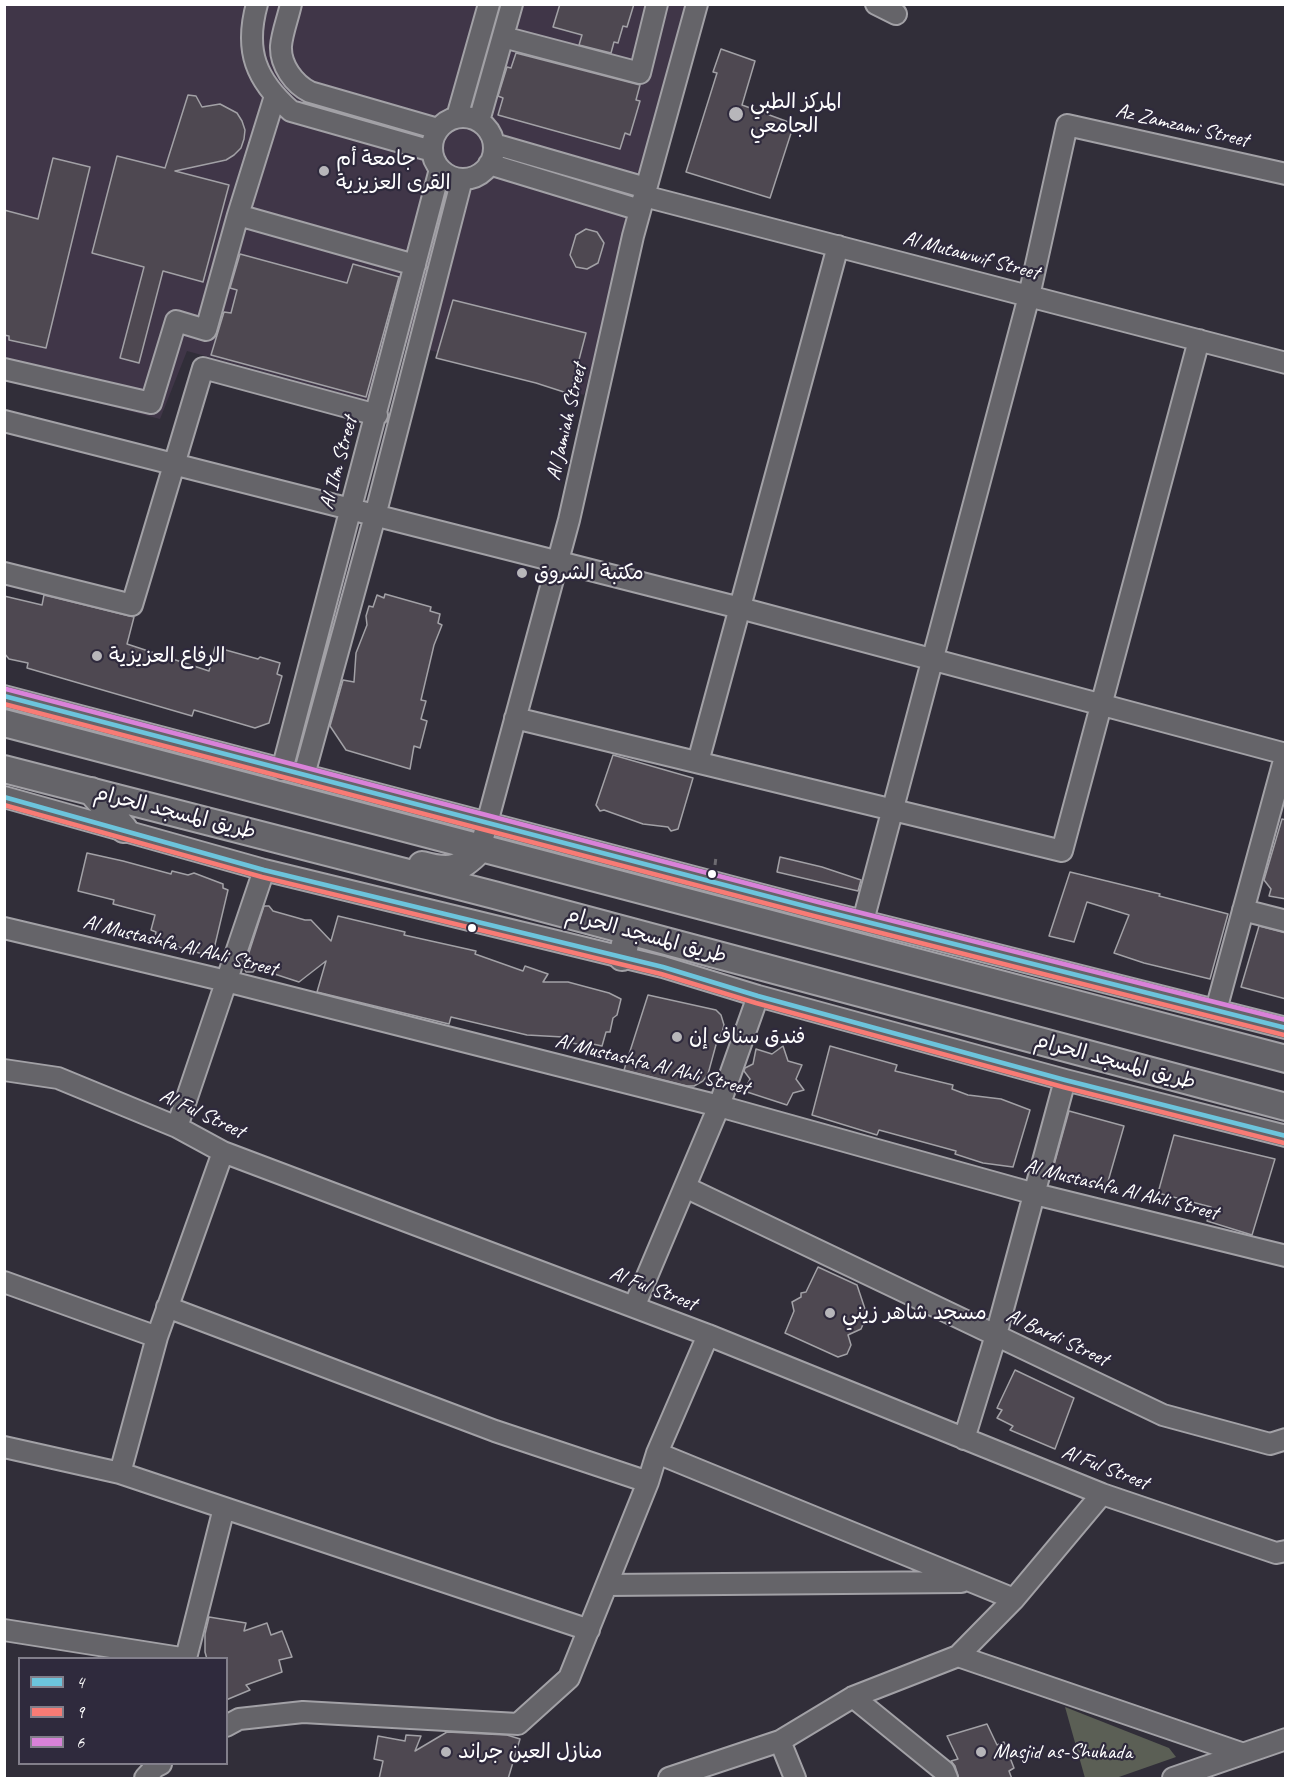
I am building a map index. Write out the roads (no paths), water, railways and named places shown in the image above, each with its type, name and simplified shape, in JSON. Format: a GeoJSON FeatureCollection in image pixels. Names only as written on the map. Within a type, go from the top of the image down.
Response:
{"type":"FeatureCollection","features":[{"type":"Feature","properties":{"kind":"main road","name":"طريق المسجد الحرام"},"geometry":{"type":"LineString","coordinates":[[4,723],[1286,1059]]}},
{"type":"Feature","properties":{"kind":"main road","name":"طريق المسجد الحرام"},"geometry":{"type":"LineString","coordinates":[[4,769],[628,931],[1286,1107]]}},
{"type":"Feature","properties":{"kind":"main road"},"geometry":{"type":"LineString","coordinates":[[91,792],[124,829]]}},
{"type":"Feature","properties":{"kind":"main road"},"geometry":{"type":"LineString","coordinates":[[256,834],[289,830],[442,871],[466,864],[480,849]]}},
{"type":"Feature","properties":{"kind":"main road"},"geometry":{"type":"LineString","coordinates":[[622,957],[628,931]]}},
{"type":"Feature","properties":{"kind":"street"},"geometry":{"type":"LineString","coordinates":[[257,4],[252,47],[256,68],[274,96],[291,111],[436,160],[454,177],[462,179],[477,176],[489,164],[493,154],[492,135],[479,121],[465,116],[443,123],[434,135],[436,160]]}},
{"type":"Feature","properties":{"kind":"street"},"geometry":{"type":"LineString","coordinates":[[291,4],[281,46],[284,62],[300,87],[310,92],[438,129]]}},
{"type":"Feature","properties":{"kind":"street"},"geometry":{"type":"LineString","coordinates":[[457,117],[489,4]]}},
{"type":"Feature","properties":{"kind":"street"},"geometry":{"type":"LineString","coordinates":[[479,121],[512,4]]}},
{"type":"Feature","properties":{"kind":"street"},"geometry":{"type":"LineString","coordinates":[[503,37],[640,73],[657,4]]}},
{"type":"Feature","properties":{"kind":"street","name":"Al Jamiah Street"},"geometry":{"type":"LineString","coordinates":[[480,849],[558,562],[644,198],[697,4]]}},
{"type":"Feature","properties":{"kind":"street"},"geometry":{"type":"LineString","coordinates":[[876,4],[896,14]]}},
{"type":"Feature","properties":{"kind":"street"},"geometry":{"type":"LineString","coordinates":[[4,369],[151,403],[176,321],[207,330],[238,215],[274,96]]}},
{"type":"Feature","properties":{"kind":"street","name":"Az Zamzami Street"},"geometry":{"type":"LineString","coordinates":[[1029,296],[1067,125],[1286,174]]}},
{"type":"Feature","properties":{"kind":"street"},"geometry":{"type":"LineString","coordinates":[[494,144],[644,198]]}},
{"type":"Feature","properties":{"kind":"street","name":"Al Ilm Street"},"geometry":{"type":"LineString","coordinates":[[282,770],[415,265],[436,160]]}},
{"type":"Feature","properties":{"kind":"street"},"geometry":{"type":"LineString","coordinates":[[489,164],[644,198]]}},
{"type":"Feature","properties":{"kind":"street"},"geometry":{"type":"LineString","coordinates":[[304,775],[375,516],[462,179]]}},
{"type":"Feature","properties":{"kind":"street","name":"Al Mutawwif Street"},"geometry":{"type":"LineString","coordinates":[[644,198],[838,246],[1286,363]]}},
{"type":"Feature","properties":{"kind":"street"},"geometry":{"type":"LineString","coordinates":[[238,215],[415,265]]}},
{"type":"Feature","properties":{"kind":"street"},"geometry":{"type":"LineString","coordinates":[[698,762],[838,246]]}},
{"type":"Feature","properties":{"kind":"street"},"geometry":{"type":"LineString","coordinates":[[863,921],[1029,296]]}},
{"type":"Feature","properties":{"kind":"street"},"geometry":{"type":"LineString","coordinates":[[515,718],[1062,851],[1199,340]]}},
{"type":"Feature","properties":{"kind":"street"},"geometry":{"type":"LineString","coordinates":[[4,573],[132,605],[202,368],[376,415]]}},
{"type":"Feature","properties":{"kind":"street"},"geometry":{"type":"LineString","coordinates":[[4,422],[740,608],[1285,754],[1216,1010]]}},
{"type":"Feature","properties":{"kind":"street"},"geometry":{"type":"LineString","coordinates":[[4,696],[282,770],[488,821],[816,909],[1286,1028]]}},
{"type":"Feature","properties":{"kind":"street"},"geometry":{"type":"LineString","coordinates":[[4,797],[264,870],[622,957],[1065,1080],[1286,1136]]}},
{"type":"Feature","properties":{"kind":"street"},"geometry":{"type":"LineString","coordinates":[[177,1127],[264,870]]}},
{"type":"Feature","properties":{"kind":"street"},"geometry":{"type":"LineString","coordinates":[[809,934],[816,909]]}},
{"type":"Feature","properties":{"kind":"street"},"geometry":{"type":"LineString","coordinates":[[1243,910],[1286,921]]}},
{"type":"Feature","properties":{"kind":"street","name":"Al Mustashfa Al Ahli Street"},"geometry":{"type":"LineString","coordinates":[[4,928],[226,981],[719,1106],[1035,1194],[1286,1256]]}},
{"type":"Feature","properties":{"kind":"street"},"geometry":{"type":"LineString","coordinates":[[634,1307],[719,1106],[758,996]]}},
{"type":"Feature","properties":{"kind":"street","name":"Al Ful Street"},"geometry":{"type":"LineString","coordinates":[[4,1070],[58,1078],[177,1127],[223,1152],[708,1335],[1102,1494],[1276,1553],[1286,1551]]}},
{"type":"Feature","properties":{"kind":"street"},"geometry":{"type":"LineString","coordinates":[[964,1438],[996,1335],[1065,1080]]}},
{"type":"Feature","properties":{"kind":"street"},"geometry":{"type":"LineString","coordinates":[[120,1473],[157,1337],[223,1152]]}},
{"type":"Feature","properties":{"kind":"street","name":"Al Bardi Street"},"geometry":{"type":"LineString","coordinates":[[685,1187],[1163,1414],[1270,1444],[1286,1438]]}},
{"type":"Feature","properties":{"kind":"street"},"geometry":{"type":"LineString","coordinates":[[4,1282],[157,1337]]}},
{"type":"Feature","properties":{"kind":"street"},"geometry":{"type":"LineString","coordinates":[[167,1307],[495,1431],[648,1482]]}},
{"type":"Feature","properties":{"kind":"street"},"geometry":{"type":"LineString","coordinates":[[228,1725],[239,1719],[303,1712],[518,1724],[569,1678],[648,1482],[657,1453],[708,1335]]}},
{"type":"Feature","properties":{"kind":"street"},"geometry":{"type":"LineString","coordinates":[[4,1447],[120,1473],[589,1630]]}},
{"type":"Feature","properties":{"kind":"street"},"geometry":{"type":"LineString","coordinates":[[657,1453],[1014,1599]]}},
{"type":"Feature","properties":{"kind":"street"},"geometry":{"type":"LineString","coordinates":[[669,1779],[780,1741],[852,1697],[958,1656],[1014,1599],[1102,1494]]}},
{"type":"Feature","properties":{"kind":"street"},"geometry":{"type":"LineString","coordinates":[[184,1657],[224,1508]]}},
{"type":"Feature","properties":{"kind":"street"},"geometry":{"type":"LineString","coordinates":[[607,1585],[971,1582]]}},
{"type":"Feature","properties":{"kind":"street"},"geometry":{"type":"LineString","coordinates":[[4,1630],[171,1657]]}},
{"type":"Feature","properties":{"kind":"street"},"geometry":{"type":"LineString","coordinates":[[958,1656],[1241,1754]]}},
{"type":"Feature","properties":{"kind":"street"},"geometry":{"type":"LineString","coordinates":[[852,1697],[944,1771],[947,1779]]}},
{"type":"Feature","properties":{"kind":"street"},"geometry":{"type":"LineString","coordinates":[[1173,1779],[1285,1739]]}},
{"type":"Feature","properties":{"kind":"street"},"geometry":{"type":"LineString","coordinates":[[780,1741],[795,1779]]}},
{"type":"Feature","properties":{"kind":"street"},"geometry":{"type":"LineString","coordinates":[[145,1779],[159,1765]]}},
{"type":"Feature","properties":{"kind":"place","name":"المركز الطبي الجامعي"},"geometry":{"type":"Point","coordinates":[736,114]}},
{"type":"Feature","properties":{"kind":"place","name":"جامعة أم القرى العزيزية"},"geometry":{"type":"Point","coordinates":[324,171]}},
{"type":"Feature","properties":{"kind":"place","name":"مكتبة الشروق"},"geometry":{"type":"Point","coordinates":[522,573]}},
{"type":"Feature","properties":{"kind":"place","name":"الرفاع العزيزية"},"geometry":{"type":"Point","coordinates":[97,656]}},
{"type":"Feature","properties":{"kind":"place","name":"فندق سناف إن"},"geometry":{"type":"Point","coordinates":[677,1037]}},
{"type":"Feature","properties":{"kind":"place","name":"مسجد شاهر زيني"},"geometry":{"type":"Point","coordinates":[830,1313]}},
{"type":"Feature","properties":{"kind":"place","name":"منازل العين جراند"},"geometry":{"type":"Point","coordinates":[446,1752]}},
{"type":"Feature","properties":{"kind":"place","name":"Masjid as-Shuhada"},"geometry":{"type":"Point","coordinates":[981,1752]}}]}
